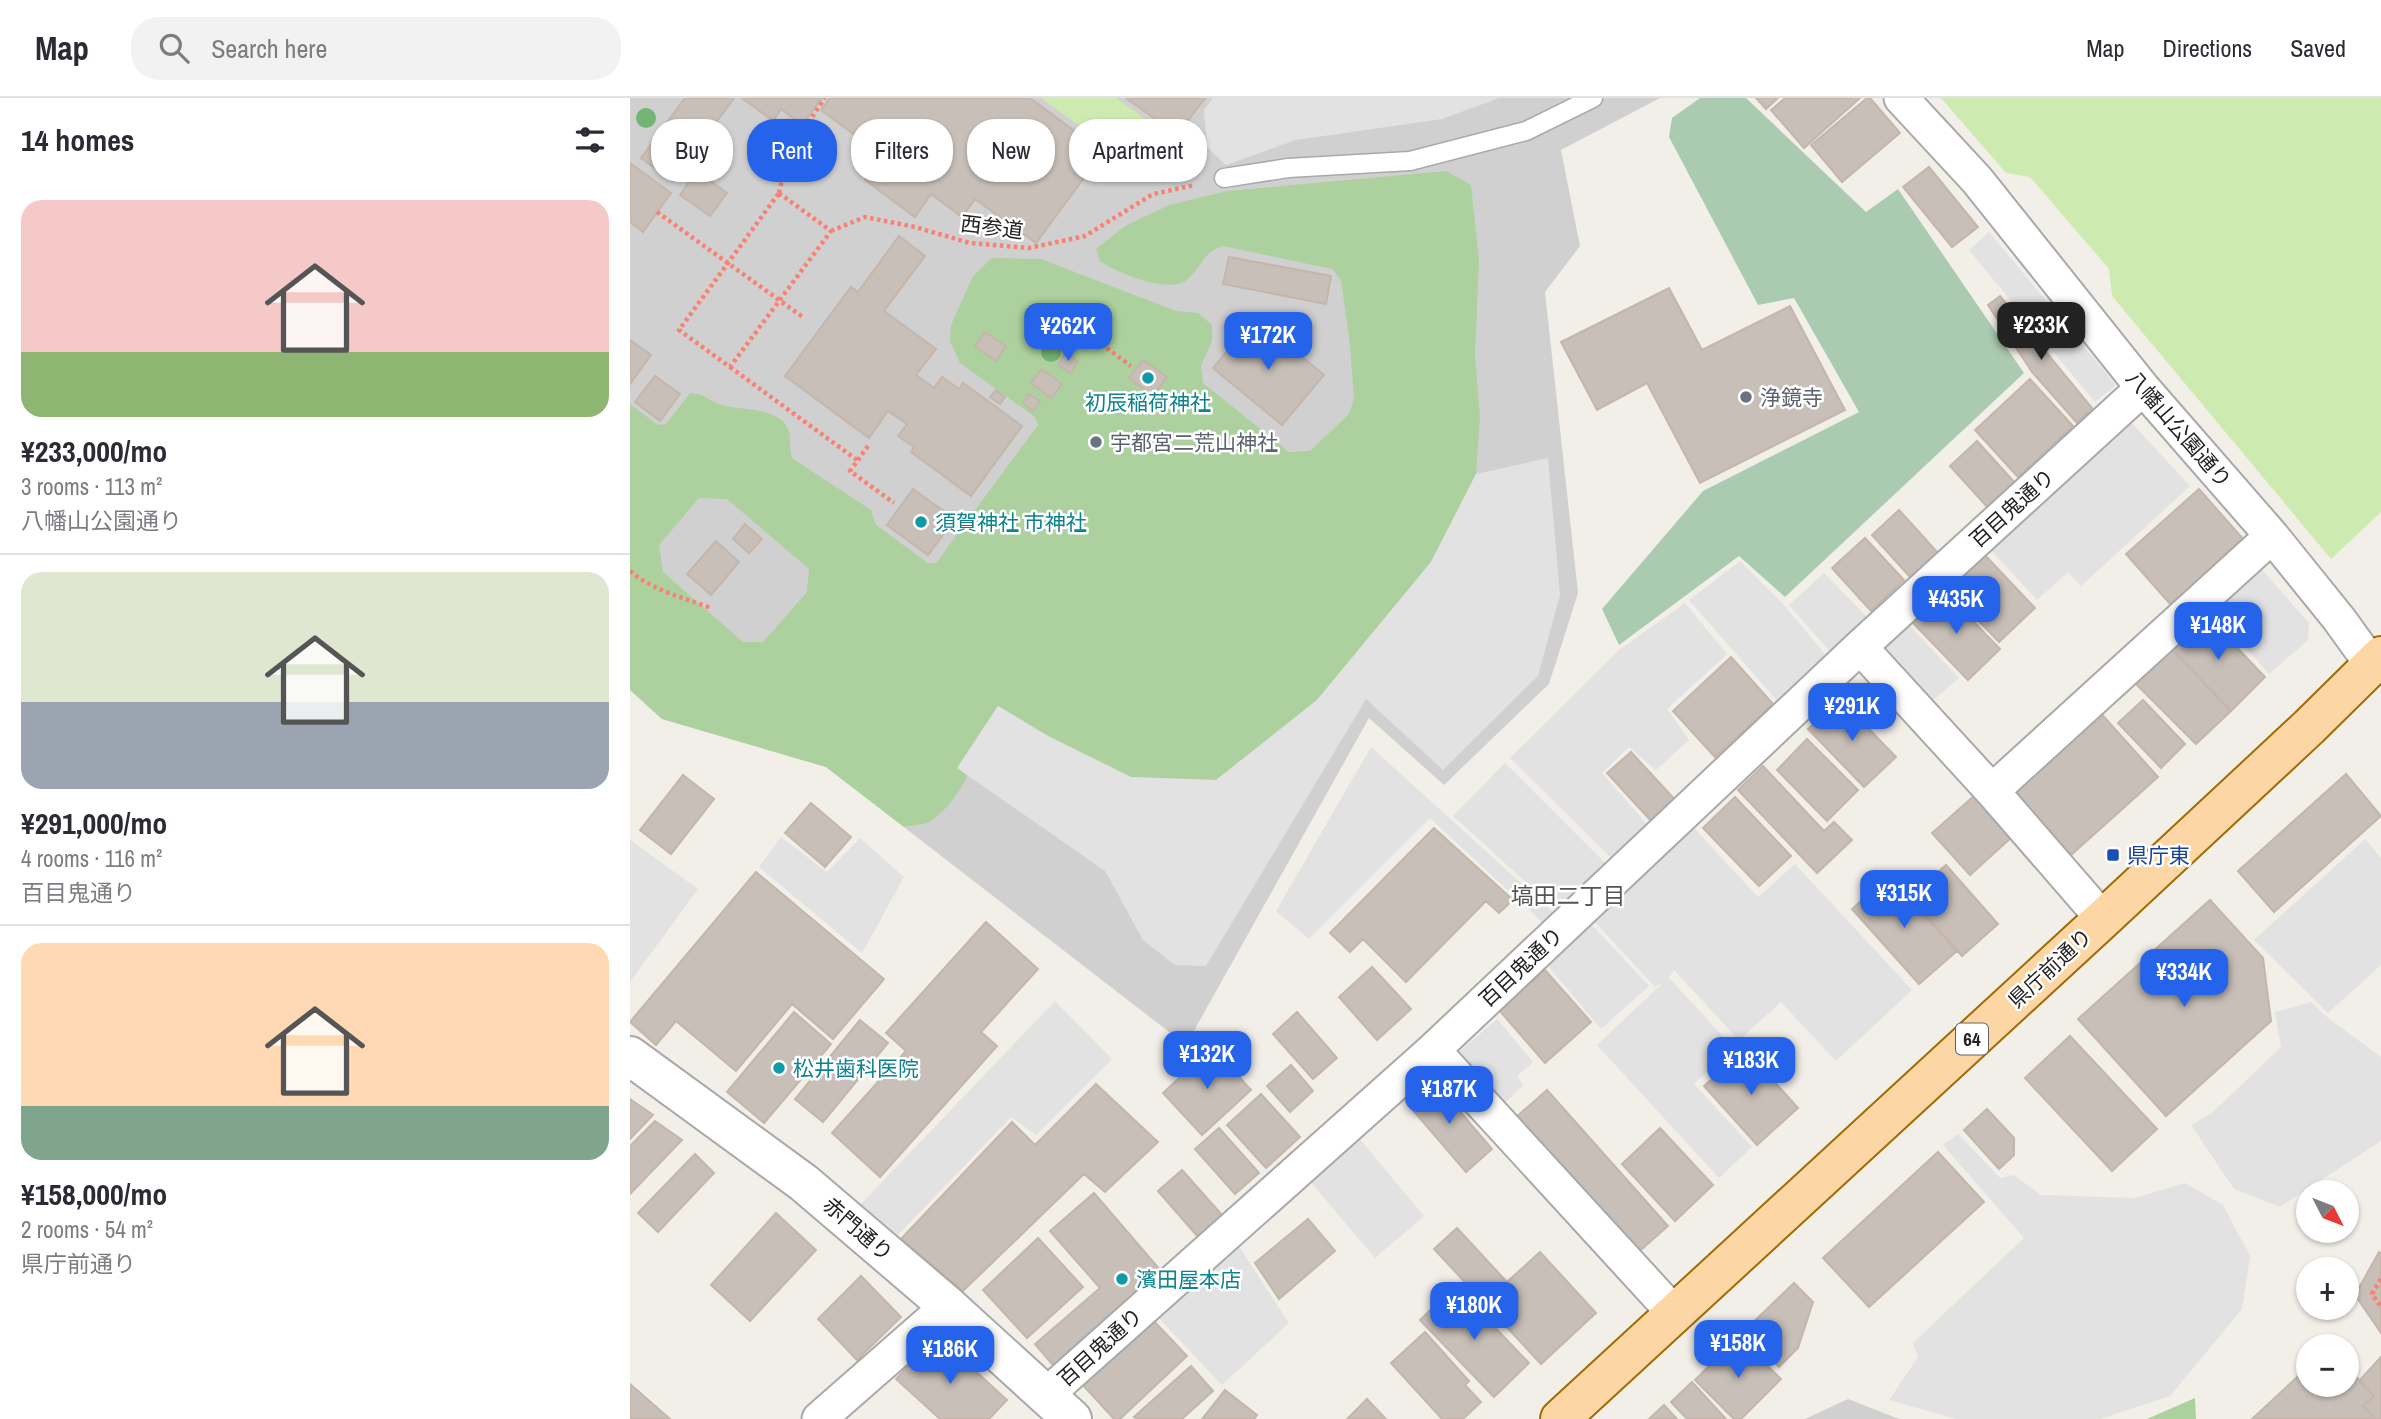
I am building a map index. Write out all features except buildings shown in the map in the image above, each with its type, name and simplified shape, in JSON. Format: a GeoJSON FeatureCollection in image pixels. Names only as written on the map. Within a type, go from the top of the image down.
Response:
{"type":"FeatureCollection","features":[{"type":"Feature","properties":{"kind":"main road","name":"県庁前通り"},"geometry":{"type":"LineString","coordinates":[[1560,1419],[2378,666]]}},
{"type":"Feature","properties":{"kind":"street","name":"八幡山公園通り"},"geometry":{"type":"LineString","coordinates":[[1901,98],[1977,180],[2143,388],[2272,536],[2378,666]]}},
{"type":"Feature","properties":{"kind":"street","name":"百目鬼通り"},"geometry":{"type":"LineString","coordinates":[[1059,1408],[1860,647],[2143,388]]}},
{"type":"Feature","properties":{"kind":"street"},"geometry":{"type":"LineString","coordinates":[[1992,791],[2272,536]]}},
{"type":"Feature","properties":{"kind":"street"},"geometry":{"type":"LineString","coordinates":[[1860,647],[1992,791],[2103,919]]}},
{"type":"Feature","properties":{"kind":"street"},"geometry":{"type":"LineString","coordinates":[[1433,1050],[1674,1313]]}},
{"type":"Feature","properties":{"kind":"street","name":"赤門通り"},"geometry":{"type":"LineString","coordinates":[[630,1056],[804,1183],[1059,1408]]}},
{"type":"Feature","properties":{"kind":"street"},"geometry":{"type":"LineString","coordinates":[[819,1419],[947,1307]]}},
{"type":"Feature","properties":{"kind":"lane"},"geometry":{"type":"LineString","coordinates":[[1224,178],[1288,168],[1410,161],[1526,131],[1593,98]]}},
{"type":"Feature","properties":{"kind":"path"},"geometry":{"type":"LineString","coordinates":[[825,98],[805,127],[785,166],[779,193],[679,330],[857,460]]}},
{"type":"Feature","properties":{"kind":"path","name":"西参道"},"geometry":{"type":"LineString","coordinates":[[831,231],[865,217],[915,227],[970,243],[1029,248],[1084,236],[1153,194],[1224,178]]}},
{"type":"Feature","properties":{"kind":"path"},"geometry":{"type":"LineString","coordinates":[[730,367],[831,231],[779,193]]}},
{"type":"Feature","properties":{"kind":"path"},"geometry":{"type":"LineString","coordinates":[[657,212],[804,318]]}},
{"type":"Feature","properties":{"kind":"path"},"geometry":{"type":"LineString","coordinates":[[1073,323],[1131,366]]}},
{"type":"Feature","properties":{"kind":"path"},"geometry":{"type":"LineString","coordinates":[[868,446],[850,471],[894,503]]}},
{"type":"Feature","properties":{"kind":"path"},"geometry":{"type":"LineString","coordinates":[[630,570],[639,579],[653,586],[711,608]]}},
{"type":"Feature","properties":{"kind":"path"},"geometry":{"type":"LineString","coordinates":[[2381,1279],[2372,1294],[2381,1307]]}},
{"type":"Feature","properties":{"kind":"shaded area","name":"宇都宮二荒山神社"},"geometry":{"type":"Polygon","coordinates":[[[630,98],[1660,98],[1561,150],[1580,246],[1545,292],[1578,593],[1549,684],[1444,785],[1369,718],[1186,1045],[826,767],[662,719],[630,690],[630,98]]]}},
{"type":"Feature","properties":{"kind":"shaded area"},"geometry":{"type":"Polygon","coordinates":[[[1213,98],[1499,98],[1442,119],[1296,140],[1226,165],[1207,147],[1207,119],[1205,119],[1204,110],[1213,98]]]}},
{"type":"Feature","properties":{"kind":"shaded area"},"geometry":{"type":"Polygon","coordinates":[[[1989,232],[2116,385],[2095,402],[1969,250],[1989,232]]]}},
{"type":"Feature","properties":{"kind":"shaded area"},"geometry":{"type":"Polygon","coordinates":[[[2128,419],[2190,486],[2081,586],[2068,572],[2037,600],[1988,547],[2128,419]]]}},
{"type":"Feature","properties":{"kind":"shaded area"},"geometry":{"type":"Polygon","coordinates":[[[1548,458],[1560,595],[1538,676],[1443,770],[1366,699],[1206,966],[1175,965],[1143,940],[1105,871],[957,768],[998,706],[1048,736],[1131,777],[1216,780],[1317,700],[1431,562],[1476,474],[1548,458]]]}},
{"type":"Feature","properties":{"kind":"shaded area"},"geometry":{"type":"Polygon","coordinates":[[[1740,561],[1783,604],[1830,660],[1780,704],[1689,600],[1740,561]]]}},
{"type":"Feature","properties":{"kind":"shaded area"},"geometry":{"type":"Polygon","coordinates":[[[2256,563],[2309,623],[2308,640],[2269,674],[2209,605],[2256,563]]]}},
{"type":"Feature","properties":{"kind":"shaded area"},"geometry":{"type":"Polygon","coordinates":[[[1824,573],[1871,621],[1834,656],[1789,605],[1824,573]]]}},
{"type":"Feature","properties":{"kind":"shaded area"},"geometry":{"type":"Polygon","coordinates":[[[1685,603],[1727,654],[1667,709],[1689,740],[1656,770],[1629,747],[1602,773],[1650,828],[1615,862],[1510,758],[1619,650],[1685,603]]]}},
{"type":"Feature","properties":{"kind":"shaded area"},"geometry":{"type":"Polygon","coordinates":[[[1908,624],[1959,678],[1924,708],[1876,653],[1908,624]]]}},
{"type":"Feature","properties":{"kind":"shaded area"},"geometry":{"type":"Polygon","coordinates":[[[1371,747],[1553,912],[1542,922],[1430,818],[1309,939],[1276,911],[1371,747]]]}},
{"type":"Feature","properties":{"kind":"shaded area"},"geometry":{"type":"Polygon","coordinates":[[[1505,763],[1608,866],[1559,912],[1453,816],[1505,763]]]}},
{"type":"Feature","properties":{"kind":"shaded area"},"geometry":{"type":"Polygon","coordinates":[[[1693,827],[1758,897],[1795,864],[1912,990],[1836,1061],[1781,1002],[1739,1040],[1674,970],[1669,978],[1733,1047],[1694,1084],[1752,1147],[1719,1178],[1597,1045],[1664,982],[1655,987],[1593,920],[1693,827]]]}},
{"type":"Feature","properties":{"kind":"shaded area"},"geometry":{"type":"Polygon","coordinates":[[[781,837],[827,872],[860,838],[904,877],[862,953],[759,867],[781,837]]]}},
{"type":"Feature","properties":{"kind":"shaded area"},"geometry":{"type":"Polygon","coordinates":[[[2365,839],[2381,858],[2381,965],[2328,1013],[2254,940],[2365,839]]]}},
{"type":"Feature","properties":{"kind":"shaded area"},"geometry":{"type":"Polygon","coordinates":[[[630,840],[698,889],[630,982],[630,840]]]}},
{"type":"Feature","properties":{"kind":"shaded area"},"geometry":{"type":"Polygon","coordinates":[[[1592,925],[1649,986],[1601,1029],[1548,966],[1592,925]]]}},
{"type":"Feature","properties":{"kind":"shaded area"},"geometry":{"type":"Polygon","coordinates":[[[1055,1001],[1112,1059],[1036,1135],[1011,1117],[898,1235],[860,1205],[1055,1001]]]}},
{"type":"Feature","properties":{"kind":"shaded area"},"geometry":{"type":"Polygon","coordinates":[[[2311,1002],[2381,1057],[2381,1141],[2321,1180],[2296,1180],[2296,1197],[2280,1207],[2234,1189],[2191,1125],[2213,1112],[2281,1047],[2275,1012],[2311,1002]]]}},
{"type":"Feature","properties":{"kind":"shaded area"},"geometry":{"type":"Polygon","coordinates":[[[1497,1019],[1533,1062],[1517,1076],[1523,1085],[1499,1109],[1453,1057],[1497,1019]]]}},
{"type":"Feature","properties":{"kind":"shaded area"},"geometry":{"type":"Polygon","coordinates":[[[1958,1134],[2000,1178],[2014,1175],[2041,1195],[2135,1198],[2185,1183],[2223,1205],[2250,1256],[2242,1309],[2170,1396],[2100,1419],[1956,1419],[1889,1400],[1918,1357],[1913,1343],[2024,1238],[1943,1145],[1958,1134]]]}},
{"type":"Feature","properties":{"kind":"shaded area"},"geometry":{"type":"Polygon","coordinates":[[[1359,1138],[1424,1216],[1375,1258],[1308,1179],[1359,1138]]]}},
{"type":"Feature","properties":{"kind":"shaded area"},"geometry":{"type":"Polygon","coordinates":[[[1236,1242],[1289,1323],[1222,1385],[1154,1313],[1236,1242]]]}},
{"type":"Feature","properties":{"kind":"shaded area"},"geometry":{"type":"Polygon","coordinates":[[[1848,1399],[1899,1419],[1805,1419],[1848,1399]]]}},
{"type":"Feature","properties":{"kind":"green space"},"geometry":{"type":"Polygon","coordinates":[[[1041,98],[1116,98],[1145,119],[1070,119],[1041,98]]]}},
{"type":"Feature","properties":{"kind":"green space"},"geometry":{"type":"Polygon","coordinates":[[[1700,98],[1746,98],[1866,212],[1898,189],[2024,373],[1785,597],[1739,556],[1619,645],[1602,609],[1703,491],[1859,412],[1794,298],[1758,305],[1669,137],[1672,118],[1700,98]]]}},
{"type":"Feature","properties":{"kind":"green space"},"geometry":{"type":"Polygon","coordinates":[[[1941,98],[2381,98],[2381,512],[2331,559],[2112,296],[2109,269],[2030,177],[2006,173],[1941,98]]]}},
{"type":"Feature","properties":{"kind":"green space"},"geometry":{"type":"Polygon","coordinates":[[[1446,171],[1471,185],[1479,260],[1475,355],[1480,417],[1476,474],[1431,562],[1317,700],[1216,780],[1131,777],[1048,736],[998,706],[979,753],[954,799],[931,821],[904,827],[826,767],[662,719],[630,690],[630,404],[658,425],[666,424],[690,393],[725,406],[762,411],[779,418],[789,431],[792,458],[871,510],[876,525],[928,563],[936,563],[1038,425],[1035,417],[960,363],[950,341],[951,325],[973,276],[992,258],[1041,259],[1176,311],[1198,313],[1212,325],[1212,341],[1201,366],[1203,383],[1289,452],[1310,451],[1349,414],[1354,399],[1341,280],[1332,269],[1223,246],[1207,256],[1188,279],[1169,285],[1157,284],[1118,271],[1100,261],[1096,249],[1125,226],[1169,205],[1227,191],[1446,171]],[[699,498],[659,545],[663,572],[743,642],[763,642],[807,592],[809,569],[727,499],[699,498]]]}},
{"type":"Feature","properties":{"kind":"green space"},"geometry":{"type":"Polygon","coordinates":[[[2195,1398],[2196,1419],[2147,1419],[2195,1398]]]}},
{"type":"Feature","properties":{"kind":"place","name":"初辰稲荷神社"},"geometry":{"type":"Point","coordinates":[1148,378]}},
{"type":"Feature","properties":{"kind":"place","name":"浄鏡寺"},"geometry":{"type":"Point","coordinates":[1746,397]}},
{"type":"Feature","properties":{"kind":"place","name":"宇都宮二荒山神社"},"geometry":{"type":"Point","coordinates":[1096,442]}},
{"type":"Feature","properties":{"kind":"place","name":"須賀神社 市神社"},"geometry":{"type":"Point","coordinates":[921,522]}},
{"type":"Feature","properties":{"kind":"place","name":"県庁東"},"geometry":{"type":"Point","coordinates":[2113,855]}},
{"type":"Feature","properties":{"kind":"place","name":"松井歯科医院"},"geometry":{"type":"Point","coordinates":[779,1068]}},
{"type":"Feature","properties":{"kind":"place","name":"濱田屋本店"},"geometry":{"type":"Point","coordinates":[1122,1279]}},
{"type":"Feature","properties":{"kind":"district","name":"塙田二丁目"},"geometry":{"type":"Point","coordinates":[1568,895]}}]}
